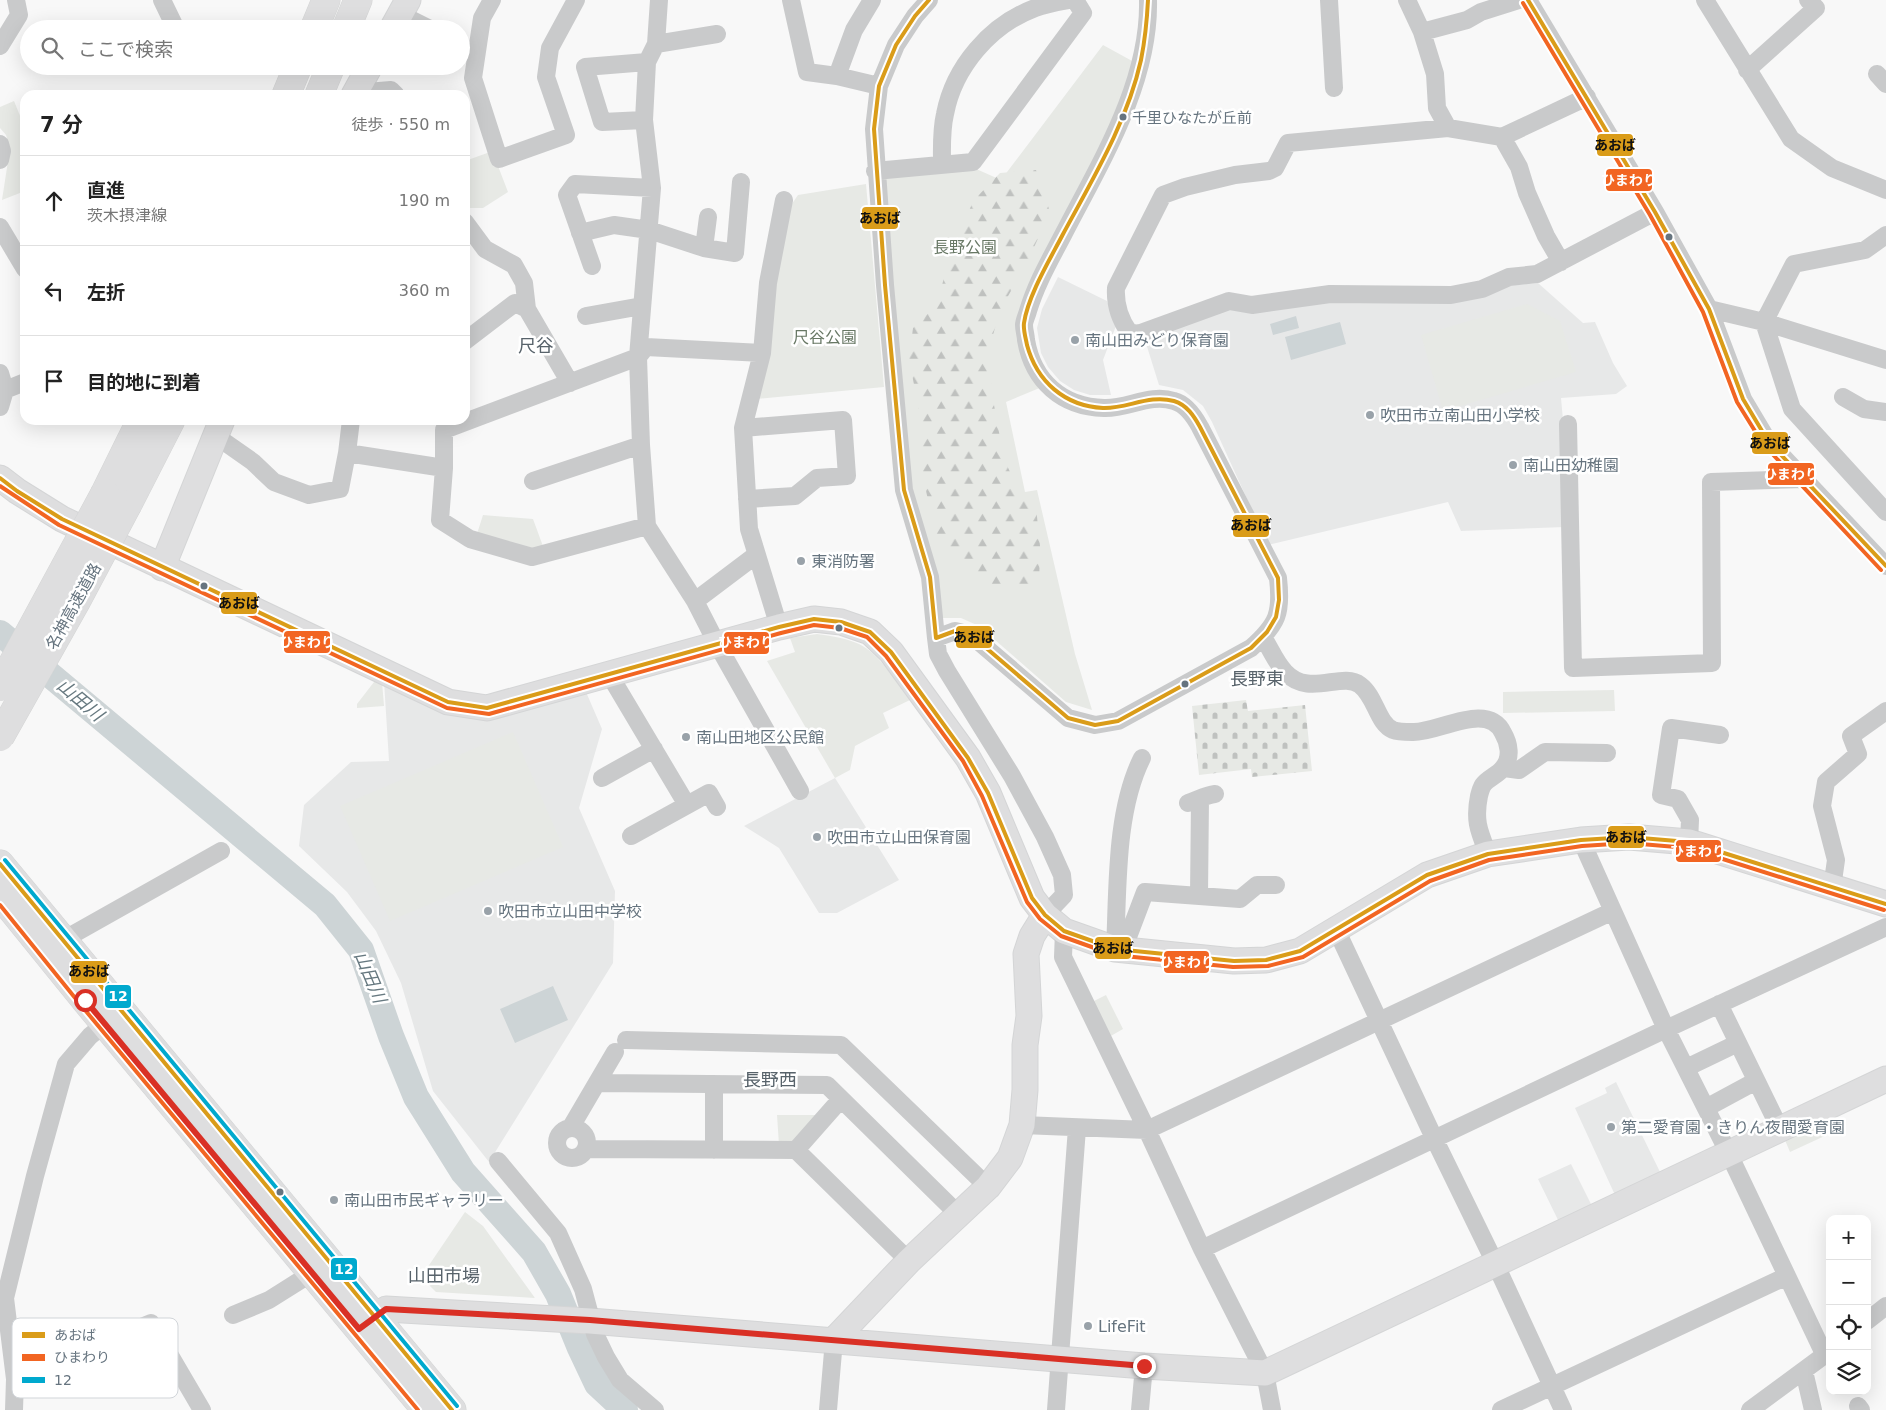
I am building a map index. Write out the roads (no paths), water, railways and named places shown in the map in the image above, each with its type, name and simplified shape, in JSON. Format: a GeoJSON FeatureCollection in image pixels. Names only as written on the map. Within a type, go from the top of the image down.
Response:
{"type":"FeatureCollection","features":[{"type":"Feature","properties":{"kind":"main road"},"geometry":{"type":"LineString","coordinates":[[318,20],[326,0]]}},
{"type":"Feature","properties":{"kind":"main road"},"geometry":{"type":"LineString","coordinates":[[350,20],[358,0]]}},
{"type":"Feature","properties":{"kind":"main road"},"geometry":{"type":"LineString","coordinates":[[288,90],[294,75]]}},
{"type":"Feature","properties":{"kind":"main road"},"geometry":{"type":"LineString","coordinates":[[321,90],[327,75]]}},
{"type":"Feature","properties":{"kind":"main road","name":"名神高速道路"},"geometry":{"type":"LineString","coordinates":[[0,738],[76,602],[116,499],[139,425]]}},
{"type":"Feature","properties":{"kind":"main road","name":"名神高速道路"},"geometry":{"type":"LineString","coordinates":[[0,687],[116,499],[168,425]]}},
{"type":"Feature","properties":{"kind":"main road"},"geometry":{"type":"LineString","coordinates":[[0,864],[63,940],[113,1017],[312,1273],[367,1323],[452,1410]]}},
{"type":"Feature","properties":{"kind":"main road"},"geometry":{"type":"LineString","coordinates":[[0,895],[113,1017],[367,1323],[426,1410]]}},
{"type":"Feature","properties":{"kind":"street"},"geometry":{"type":"LineString","coordinates":[[0,46],[19,15],[16,0]]}},
{"type":"Feature","properties":{"kind":"street"},"geometry":{"type":"LineString","coordinates":[[162,0],[172,20]]}},
{"type":"Feature","properties":{"kind":"street"},"geometry":{"type":"LineString","coordinates":[[492,0],[482,18],[473,78],[499,159],[566,135],[546,77],[550,48],[576,0]]}},
{"type":"Feature","properties":{"kind":"street"},"geometry":{"type":"LineString","coordinates":[[659,0],[656,44],[647,62],[644,120],[652,188],[638,357],[641,445],[647,526],[695,601],[717,644],[800,791]]}},
{"type":"Feature","properties":{"kind":"street"},"geometry":{"type":"LineString","coordinates":[[791,0],[807,72],[836,76],[879,86]]}},
{"type":"Feature","properties":{"kind":"street"},"geometry":{"type":"LineString","coordinates":[[836,76],[854,30],[872,0]]}},
{"type":"Feature","properties":{"kind":"street"},"geometry":{"type":"LineString","coordinates":[[828,1410],[834,1340],[909,1262],[988,1187],[1010,1158],[1022,1125],[1025,1090],[1025,1045],[1029,1016],[1026,954],[1032,936],[1045,915],[1064,895],[1062,875],[1045,837],[1012,776],[947,672],[938,654],[930,577],[904,490],[874,129],[879,86],[896,45],[915,16],[929,0]]}},
{"type":"Feature","properties":{"kind":"street"},"geometry":{"type":"LineString","coordinates":[[942,164],[945,114],[956,80],[970,57],[998,28],[1035,8],[1069,0]]}},
{"type":"Feature","properties":{"kind":"street"},"geometry":{"type":"LineString","coordinates":[[876,171],[973,162],[1083,13],[1076,0]]}},
{"type":"Feature","properties":{"kind":"street"},"geometry":{"type":"LineString","coordinates":[[936,638],[955,631],[971,635],[1068,718],[1095,725],[1118,721],[1251,648],[1276,621],[1280,600],[1278,578],[1200,426],[1191,413],[1176,401],[1157,398],[1113,409],[1090,408],[1069,401],[1053,391],[1041,377],[1029,356],[1024,325],[1034,293],[1123,117],[1140,63],[1149,21],[1148,0]]}},
{"type":"Feature","properties":{"kind":"street"},"geometry":{"type":"LineString","coordinates":[[1329,0],[1326,63],[1334,88]]}},
{"type":"Feature","properties":{"kind":"street"},"geometry":{"type":"LineString","coordinates":[[1407,0],[1422,32],[1435,74],[1437,108],[1448,128]]}},
{"type":"Feature","properties":{"kind":"street"},"geometry":{"type":"LineString","coordinates":[[1422,32],[1467,20],[1482,12],[1519,0]]}},
{"type":"Feature","properties":{"kind":"street"},"geometry":{"type":"LineString","coordinates":[[1528,0],[1655,212],[1709,309],[1743,399],[1768,441],[1886,566]]}},
{"type":"Feature","properties":{"kind":"street"},"geometry":{"type":"LineString","coordinates":[[1705,0],[1791,139],[1832,168],[1886,190]]}},
{"type":"Feature","properties":{"kind":"street"},"geometry":{"type":"LineString","coordinates":[[1747,70],[1816,8],[1808,0]]}},
{"type":"Feature","properties":{"kind":"street"},"geometry":{"type":"LineString","coordinates":[[400,14],[412,20]]}},
{"type":"Feature","properties":{"kind":"street"},"geometry":{"type":"LineString","coordinates":[[656,44],[717,34]]}},
{"type":"Feature","properties":{"kind":"street"},"geometry":{"type":"LineString","coordinates":[[470,48],[477,52]]}},
{"type":"Feature","properties":{"kind":"street"},"geometry":{"type":"LineString","coordinates":[[644,120],[602,122],[585,67],[647,62]]}},
{"type":"Feature","properties":{"kind":"street"},"geometry":{"type":"LineString","coordinates":[[357,90],[365,75]]}},
{"type":"Feature","properties":{"kind":"street"},"geometry":{"type":"LineString","coordinates":[[1587,97],[1502,137],[1448,128],[1288,143],[1275,168],[1269,171],[1235,175],[1185,186],[1163,195],[1116,288],[1115,302],[1121,321],[1129,332],[1138,334],[1229,302],[1252,305],[1330,294],[1451,295],[1482,289],[1509,277],[1536,274],[1655,212]]}},
{"type":"Feature","properties":{"kind":"street"},"geometry":{"type":"LineString","coordinates":[[1502,137],[1519,167],[1526,193],[1546,236],[1561,262]]}},
{"type":"Feature","properties":{"kind":"street"},"geometry":{"type":"LineString","coordinates":[[0,144],[2,151],[0,160]]}},
{"type":"Feature","properties":{"kind":"street"},"geometry":{"type":"LineString","coordinates":[[580,233],[614,225],[649,230],[704,248],[735,252],[740,182]]}},
{"type":"Feature","properties":{"kind":"street"},"geometry":{"type":"LineString","coordinates":[[592,266],[567,195],[574,184],[652,188]]}},
{"type":"Feature","properties":{"kind":"street"},"geometry":{"type":"LineString","coordinates":[[779,626],[749,529],[743,428],[762,353],[768,283],[784,200]]}},
{"type":"Feature","properties":{"kind":"street"},"geometry":{"type":"LineString","coordinates":[[704,248],[708,217]]}},
{"type":"Feature","properties":{"kind":"street"},"geometry":{"type":"LineString","coordinates":[[0,227],[20,261]]}},
{"type":"Feature","properties":{"kind":"street"},"geometry":{"type":"LineString","coordinates":[[470,228],[486,249],[514,265],[524,283],[527,309],[570,383]]}},
{"type":"Feature","properties":{"kind":"street"},"geometry":{"type":"LineString","coordinates":[[1886,235],[1865,250],[1794,264],[1764,322],[1792,409],[1886,512]]}},
{"type":"Feature","properties":{"kind":"street"},"geometry":{"type":"LineString","coordinates":[[470,337],[515,303],[527,309]]}},
{"type":"Feature","properties":{"kind":"street"},"geometry":{"type":"LineString","coordinates":[[586,316],[642,306]]}},
{"type":"Feature","properties":{"kind":"street"},"geometry":{"type":"LineString","coordinates":[[1709,309],[1764,322],[1886,360]]}},
{"type":"Feature","properties":{"kind":"street"},"geometry":{"type":"LineString","coordinates":[[470,413],[570,383],[638,357],[646,347],[762,353]]}},
{"type":"Feature","properties":{"kind":"street"},"geometry":{"type":"LineString","coordinates":[[0,373],[2,399]]}},
{"type":"Feature","properties":{"kind":"street"},"geometry":{"type":"LineString","coordinates":[[2,399],[20,386]]}},
{"type":"Feature","properties":{"kind":"street"},"geometry":{"type":"LineString","coordinates":[[1843,397],[1864,410],[1886,412]]}},
{"type":"Feature","properties":{"kind":"street"},"geometry":{"type":"LineString","coordinates":[[743,428],[843,420],[846,458],[847,476],[817,478],[795,496],[747,499]]}},
{"type":"Feature","properties":{"kind":"street"},"geometry":{"type":"LineString","coordinates":[[1568,424],[1573,668],[1712,663],[1711,482],[1804,479]]}},
{"type":"Feature","properties":{"kind":"street"},"geometry":{"type":"LineString","coordinates":[[162,568],[219,428],[274,482],[309,495],[340,489],[350,425]]}},
{"type":"Feature","properties":{"kind":"street"},"geometry":{"type":"LineString","coordinates":[[451,425],[444,430],[444,468],[440,520],[470,539],[532,557],[647,526]]}},
{"type":"Feature","properties":{"kind":"street"},"geometry":{"type":"LineString","coordinates":[[533,481],[641,445]]}},
{"type":"Feature","properties":{"kind":"street"},"geometry":{"type":"LineString","coordinates":[[347,453],[444,468]]}},
{"type":"Feature","properties":{"kind":"street"},"geometry":{"type":"LineString","coordinates":[[0,478],[62,520],[448,702],[487,708],[779,626],[814,619],[842,622],[870,632],[891,652],[968,758],[988,793],[1032,898],[1045,915],[1064,930],[1119,950],[1234,961],[1266,960],[1300,951],[1427,875],[1488,854],[1581,840],[1629,837],[1689,842],[1886,904]]}},
{"type":"Feature","properties":{"kind":"street"},"geometry":{"type":"LineString","coordinates":[[695,601],[756,555]]}},
{"type":"Feature","properties":{"kind":"street"},"geometry":{"type":"LineString","coordinates":[[1263,637],[1285,672],[1299,683],[1318,684],[1341,681],[1358,683],[1370,694],[1380,718],[1392,730],[1415,733],[1477,717],[1493,722],[1503,730],[1508,746],[1509,758],[1504,768],[1482,786],[1477,807],[1477,826],[1488,854]]}},
{"type":"Feature","properties":{"kind":"street"},"geometry":{"type":"LineString","coordinates":[[609,674],[687,805]]}},
{"type":"Feature","properties":{"kind":"street"},"geometry":{"type":"LineString","coordinates":[[1832,888],[1836,860],[1822,806],[1826,782],[1858,754],[1851,736],[1886,711]]}},
{"type":"Feature","properties":{"kind":"street"},"geometry":{"type":"LineString","coordinates":[[1689,842],[1690,820],[1678,799],[1661,795],[1671,728],[1720,735]]}},
{"type":"Feature","properties":{"kind":"street"},"geometry":{"type":"LineString","coordinates":[[602,778],[654,749]]}},
{"type":"Feature","properties":{"kind":"street"},"geometry":{"type":"LineString","coordinates":[[1504,768],[1519,770],[1545,752],[1608,752]]}},
{"type":"Feature","properties":{"kind":"street"},"geometry":{"type":"LineString","coordinates":[[1119,950],[1121,837],[1134,774],[1142,758]]}},
{"type":"Feature","properties":{"kind":"street"},"geometry":{"type":"LineString","coordinates":[[631,836],[709,793],[717,807]]}},
{"type":"Feature","properties":{"kind":"street"},"geometry":{"type":"LineString","coordinates":[[1199,895],[1201,799]]}},
{"type":"Feature","properties":{"kind":"street"},"geometry":{"type":"LineString","coordinates":[[1581,840],[1666,1029],[1826,1352]]}},
{"type":"Feature","properties":{"kind":"street"},"geometry":{"type":"LineString","coordinates":[[63,940],[221,851]]}},
{"type":"Feature","properties":{"kind":"street"},"geometry":{"type":"LineString","coordinates":[[1119,950],[1145,892],[1240,899],[1257,885],[1276,885]]}},
{"type":"Feature","properties":{"kind":"street"},"geometry":{"type":"LineString","coordinates":[[1022,1125],[1148,1130],[1613,911]]}},
{"type":"Feature","properties":{"kind":"street"},"geometry":{"type":"LineString","coordinates":[[1202,1249],[1434,1138],[1886,927]]}},
{"type":"Feature","properties":{"kind":"street"},"geometry":{"type":"LineString","coordinates":[[1336,929],[1563,1410]]}},
{"type":"Feature","properties":{"kind":"street"},"geometry":{"type":"LineString","coordinates":[[1064,930],[1063,957],[1148,1130],[1202,1249],[1264,1373],[1272,1410]]}},
{"type":"Feature","properties":{"kind":"street"},"geometry":{"type":"LineString","coordinates":[[1719,1004],[1780,1129]]}},
{"type":"Feature","properties":{"kind":"street"},"geometry":{"type":"LineString","coordinates":[[12,1359],[3,1298],[66,1064],[90,1036],[113,1017]]}},
{"type":"Feature","properties":{"kind":"street"},"geometry":{"type":"LineString","coordinates":[[1686,1068],[1738,1043]]}},
{"type":"Feature","properties":{"kind":"street"},"geometry":{"type":"LineString","coordinates":[[571,1128],[621,1046],[842,1045],[988,1187]]}},
{"type":"Feature","properties":{"kind":"street"},"geometry":{"type":"LineString","coordinates":[[367,1323],[386,1309],[590,1320],[1144,1366],[1264,1373],[1886,1079]]}},
{"type":"Feature","properties":{"kind":"street"},"geometry":{"type":"LineString","coordinates":[[1706,1108],[1756,1081]]}},
{"type":"Feature","properties":{"kind":"street"},"geometry":{"type":"LineString","coordinates":[[598,1083],[827,1085],[959,1215]]}},
{"type":"Feature","properties":{"kind":"street"},"geometry":{"type":"LineString","coordinates":[[714,1084],[714,1150]]}},
{"type":"Feature","properties":{"kind":"street"},"geometry":{"type":"LineString","coordinates":[[796,1150],[841,1099]]}},
{"type":"Feature","properties":{"kind":"street"},"geometry":{"type":"LineString","coordinates":[[566,1128],[571,1128],[576,1128],[584,1134],[587,1144],[583,1154],[574,1158],[564,1156],[557,1149],[559,1135],[566,1128]]}},
{"type":"Feature","properties":{"kind":"street"},"geometry":{"type":"LineString","coordinates":[[1056,1410],[1077,1128]]}},
{"type":"Feature","properties":{"kind":"street"},"geometry":{"type":"LineString","coordinates":[[586,1149],[796,1150],[909,1262]]}},
{"type":"Feature","properties":{"kind":"street"},"geometry":{"type":"LineString","coordinates":[[498,1161],[558,1233],[583,1289],[590,1320],[606,1357],[620,1380],[655,1410]]}},
{"type":"Feature","properties":{"kind":"street"},"geometry":{"type":"LineString","coordinates":[[233,1315],[269,1300],[312,1273]]}},
{"type":"Feature","properties":{"kind":"street"},"geometry":{"type":"LineString","coordinates":[[1501,1410],[1787,1276]]}},
{"type":"Feature","properties":{"kind":"street"},"geometry":{"type":"LineString","coordinates":[[1871,1319],[1886,1306]]}},
{"type":"Feature","properties":{"kind":"street"},"geometry":{"type":"LineString","coordinates":[[1750,1410],[1826,1355]]}},
{"type":"Feature","properties":{"kind":"street"},"geometry":{"type":"LineString","coordinates":[[1140,1410],[1144,1366]]}},
{"type":"Feature","properties":{"kind":"street"},"geometry":{"type":"LineString","coordinates":[[178,1370],[202,1410]]}},
{"type":"Feature","properties":{"kind":"street"},"geometry":{"type":"LineString","coordinates":[[1804,1371],[1812,1410]]}},
{"type":"Feature","properties":{"kind":"waterway","name":"山田川"},"geometry":{"type":"LineString","coordinates":[[0,633],[325,905],[361,950],[391,1036],[416,1097],[463,1172],[534,1252],[558,1294],[597,1384],[625,1410]]}},
{"type":"Feature","properties":{"kind":"place","name":"千里ひなたが丘前"},"geometry":{"type":"Point","coordinates":[1123,117]}},
{"type":"Feature","properties":{"kind":"place","name":"南山田みどり保育園"},"geometry":{"type":"Point","coordinates":[1075,340]}},
{"type":"Feature","properties":{"kind":"place","name":"吹田市立南山田小学校"},"geometry":{"type":"Point","coordinates":[1370,415]}},
{"type":"Feature","properties":{"kind":"place","name":"南山田幼稚園"},"geometry":{"type":"Point","coordinates":[1513,465]}},
{"type":"Feature","properties":{"kind":"place","name":"東消防署"},"geometry":{"type":"Point","coordinates":[801,561]}},
{"type":"Feature","properties":{"kind":"place","name":"南山田地区公民館"},"geometry":{"type":"Point","coordinates":[686,737]}},
{"type":"Feature","properties":{"kind":"place","name":"吹田市立山田保育園"},"geometry":{"type":"Point","coordinates":[817,837]}},
{"type":"Feature","properties":{"kind":"place","name":"吹田市立山田中学校"},"geometry":{"type":"Point","coordinates":[488,911]}},
{"type":"Feature","properties":{"kind":"place","name":"第二愛育園・きりん夜間愛育園"},"geometry":{"type":"Point","coordinates":[1611,1127]}},
{"type":"Feature","properties":{"kind":"place","name":"南山田市民ギャラリー"},"geometry":{"type":"Point","coordinates":[334,1200]}},
{"type":"Feature","properties":{"kind":"place","name":"LifeFit"},"geometry":{"type":"Point","coordinates":[1088,1326]}},
{"type":"Feature","properties":{"kind":"district","name":"尺谷"},"geometry":{"type":"Point","coordinates":[536,346]}},
{"type":"Feature","properties":{"kind":"district","name":"長野東"},"geometry":{"type":"Point","coordinates":[1257,679]}},
{"type":"Feature","properties":{"kind":"district","name":"長野西"},"geometry":{"type":"Point","coordinates":[770,1080]}},
{"type":"Feature","properties":{"kind":"district","name":"山田市場"},"geometry":{"type":"Point","coordinates":[444,1276]}},
{"type":"Feature","properties":{"kind":"park label","name":"長野公園"},"geometry":{"type":"Point","coordinates":[965,247]}},
{"type":"Feature","properties":{"kind":"park label","name":"尺谷公園"},"geometry":{"type":"Point","coordinates":[825,337]}}]}
